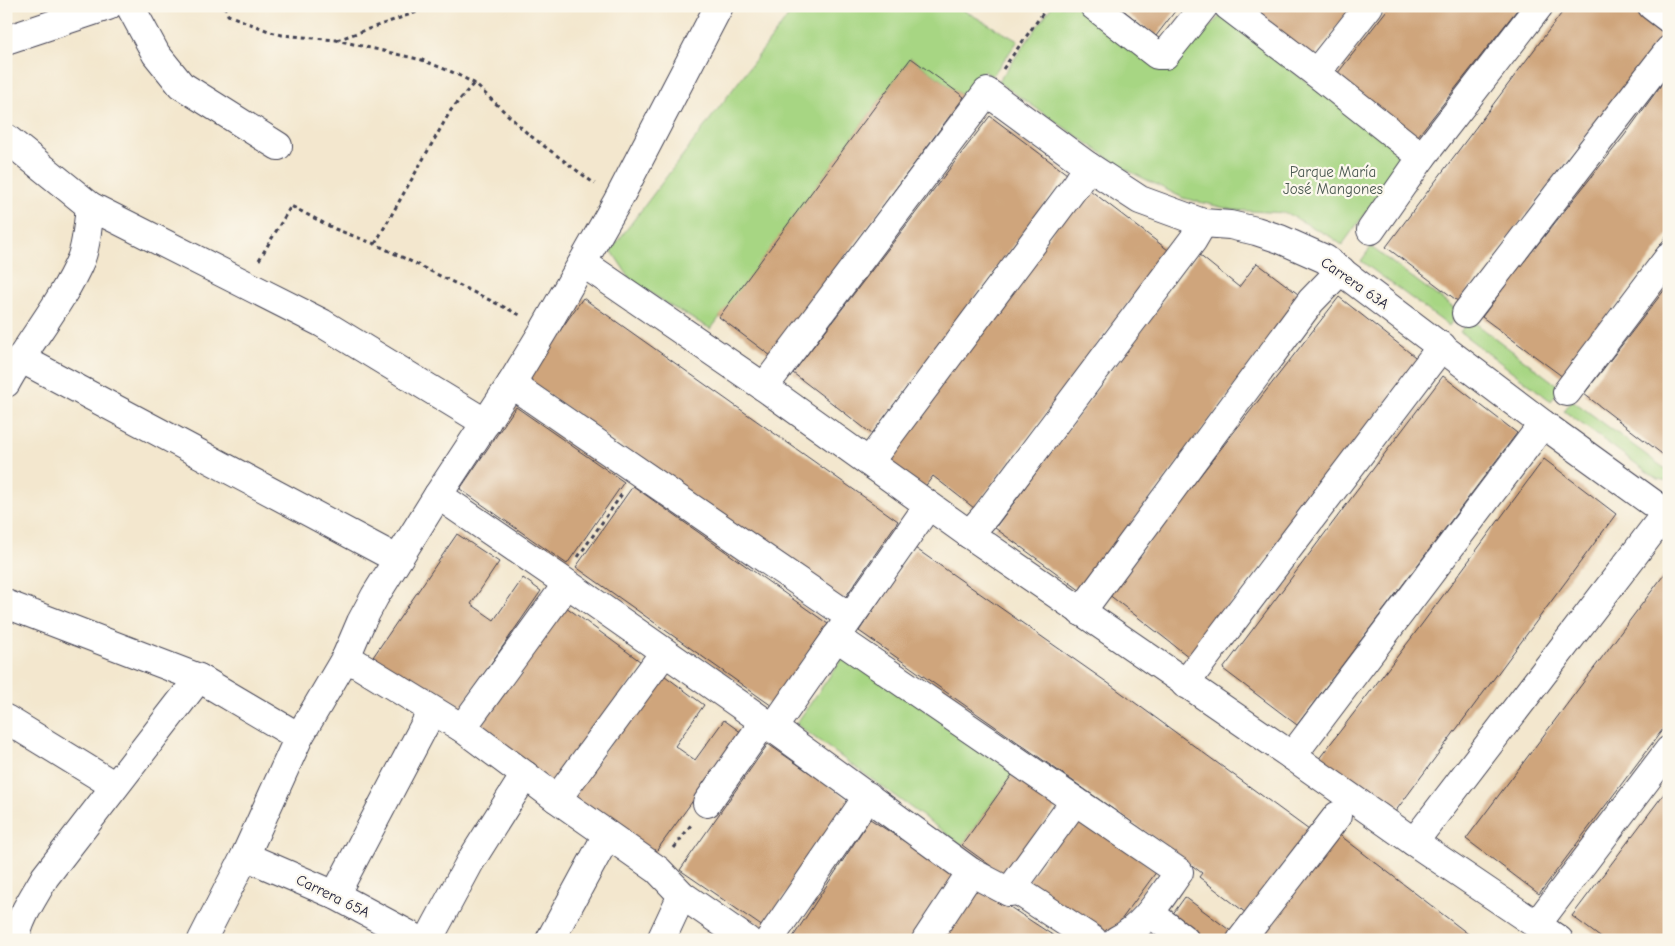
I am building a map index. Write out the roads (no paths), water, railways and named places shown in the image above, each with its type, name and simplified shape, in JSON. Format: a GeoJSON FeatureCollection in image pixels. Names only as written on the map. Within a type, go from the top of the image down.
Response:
{"type":"FeatureCollection","features":[{"type":"Feature","properties":{"kind":"street"},"geometry":{"type":"LineString","coordinates":[[6,40],[108,6]]}},
{"type":"Feature","properties":{"kind":"street"},"geometry":{"type":"LineString","coordinates":[[130,6],[156,54],[181,86],[278,146]]}},
{"type":"Feature","properties":{"kind":"street"},"geometry":{"type":"LineString","coordinates":[[202,940],[245,856],[300,736],[346,657],[361,622],[397,559],[511,384],[545,328],[617,202],[719,6]]}},
{"type":"Feature","properties":{"kind":"street"},"geometry":{"type":"LineString","coordinates":[[1094,6],[1157,55],[1166,55],[1204,6]]}},
{"type":"Feature","properties":{"kind":"street"},"geometry":{"type":"LineString","coordinates":[[1228,6],[1422,157]]}},
{"type":"Feature","properties":{"kind":"street"},"geometry":{"type":"LineString","coordinates":[[1316,73],[1369,6]]}},
{"type":"Feature","properties":{"kind":"street"},"geometry":{"type":"LineString","coordinates":[[1371,230],[1422,157],[1539,6]]}},
{"type":"Feature","properties":{"kind":"street"},"geometry":{"type":"LineString","coordinates":[[1652,6],[1669,19]]}},
{"type":"Feature","properties":{"kind":"street"},"geometry":{"type":"LineString","coordinates":[[1466,313],[1669,50]]}},
{"type":"Feature","properties":{"kind":"street","name":"Carrera 63A"},"geometry":{"type":"LineString","coordinates":[[764,387],[987,92],[1088,166],[1140,200],[1204,223],[1230,225],[1264,234],[1325,259],[1543,424],[1668,514]]}},
{"type":"Feature","properties":{"kind":"street"},"geometry":{"type":"LineString","coordinates":[[6,138],[90,206],[322,323],[486,423]]}},
{"type":"Feature","properties":{"kind":"street"},"geometry":{"type":"LineString","coordinates":[[869,462],[1078,184],[1088,166]]}},
{"type":"Feature","properties":{"kind":"street"},"geometry":{"type":"LineString","coordinates":[[6,384],[20,358],[67,285],[82,257],[90,206]]}},
{"type":"Feature","properties":{"kind":"street"},"geometry":{"type":"LineString","coordinates":[[969,534],[992,507],[1204,223]]}},
{"type":"Feature","properties":{"kind":"street"},"geometry":{"type":"LineString","coordinates":[[1567,392],[1669,257]]}},
{"type":"Feature","properties":{"kind":"street"},"geometry":{"type":"LineString","coordinates":[[583,262],[764,387],[928,506],[1559,940]]}},
{"type":"Feature","properties":{"kind":"street"},"geometry":{"type":"LineString","coordinates":[[1081,612],[1311,301],[1341,270]]}},
{"type":"Feature","properties":{"kind":"street"},"geometry":{"type":"LineString","coordinates":[[1185,684],[1442,346]]}},
{"type":"Feature","properties":{"kind":"street"},"geometry":{"type":"LineString","coordinates":[[20,358],[397,559]]}},
{"type":"Feature","properties":{"kind":"street"},"geometry":{"type":"LineString","coordinates":[[511,384],[638,471],[1075,801],[1178,872],[1150,913],[1127,935],[1117,940]]}},
{"type":"Feature","properties":{"kind":"street"},"geometry":{"type":"LineString","coordinates":[[1292,756],[1543,424]]}},
{"type":"Feature","properties":{"kind":"street"},"geometry":{"type":"LineString","coordinates":[[438,495],[768,725],[971,872],[1009,892],[1016,891],[1023,894],[1093,940]]}},
{"type":"Feature","properties":{"kind":"street"},"geometry":{"type":"LineString","coordinates":[[707,803],[843,627],[928,506]]}},
{"type":"Feature","properties":{"kind":"street"},"geometry":{"type":"LineString","coordinates":[[1414,842],[1668,514]]}},
{"type":"Feature","properties":{"kind":"street"},"geometry":{"type":"LineString","coordinates":[[462,728],[565,582]]}},
{"type":"Feature","properties":{"kind":"street"},"geometry":{"type":"LineString","coordinates":[[6,604],[198,678],[300,736]]}},
{"type":"Feature","properties":{"kind":"street"},"geometry":{"type":"LineString","coordinates":[[557,799],[664,653]]}},
{"type":"Feature","properties":{"kind":"street"},"geometry":{"type":"LineString","coordinates":[[346,657],[462,728],[557,799],[658,870],[682,895],[747,940]]}},
{"type":"Feature","properties":{"kind":"street"},"geometry":{"type":"LineString","coordinates":[[16,935],[45,877],[198,678]]}},
{"type":"Feature","properties":{"kind":"street"},"geometry":{"type":"LineString","coordinates":[[334,895],[432,711]]}},
{"type":"Feature","properties":{"kind":"street"},"geometry":{"type":"LineString","coordinates":[[6,719],[115,786]]}},
{"type":"Feature","properties":{"kind":"street"},"geometry":{"type":"LineString","coordinates":[[1537,924],[1669,750]]}},
{"type":"Feature","properties":{"kind":"street"},"geometry":{"type":"LineString","coordinates":[[428,940],[470,862],[524,774]]}},
{"type":"Feature","properties":{"kind":"street"},"geometry":{"type":"LineString","coordinates":[[769,940],[868,796]]}},
{"type":"Feature","properties":{"kind":"street"},"geometry":{"type":"LineString","coordinates":[[1009,892],[1075,801]]}},
{"type":"Feature","properties":{"kind":"street"},"geometry":{"type":"LineString","coordinates":[[1241,940],[1337,816]]}},
{"type":"Feature","properties":{"kind":"street"},"geometry":{"type":"LineString","coordinates":[[550,940],[607,835]]}},
{"type":"Feature","properties":{"kind":"street","name":"Carrera 65A"},"geometry":{"type":"LineString","coordinates":[[245,856],[334,895],[419,940]]}},
{"type":"Feature","properties":{"kind":"street"},"geometry":{"type":"LineString","coordinates":[[926,940],[971,872]]}},
{"type":"Feature","properties":{"kind":"street"},"geometry":{"type":"LineString","coordinates":[[661,940],[682,895]]}},
{"type":"Feature","properties":{"kind":"street"},"geometry":{"type":"LineString","coordinates":[[1150,913],[1185,940]]}},
{"type":"Feature","properties":{"kind":"park label","name":"Parque María José Mangones"},"geometry":{"type":"Point","coordinates":[1333,180]}}]}
